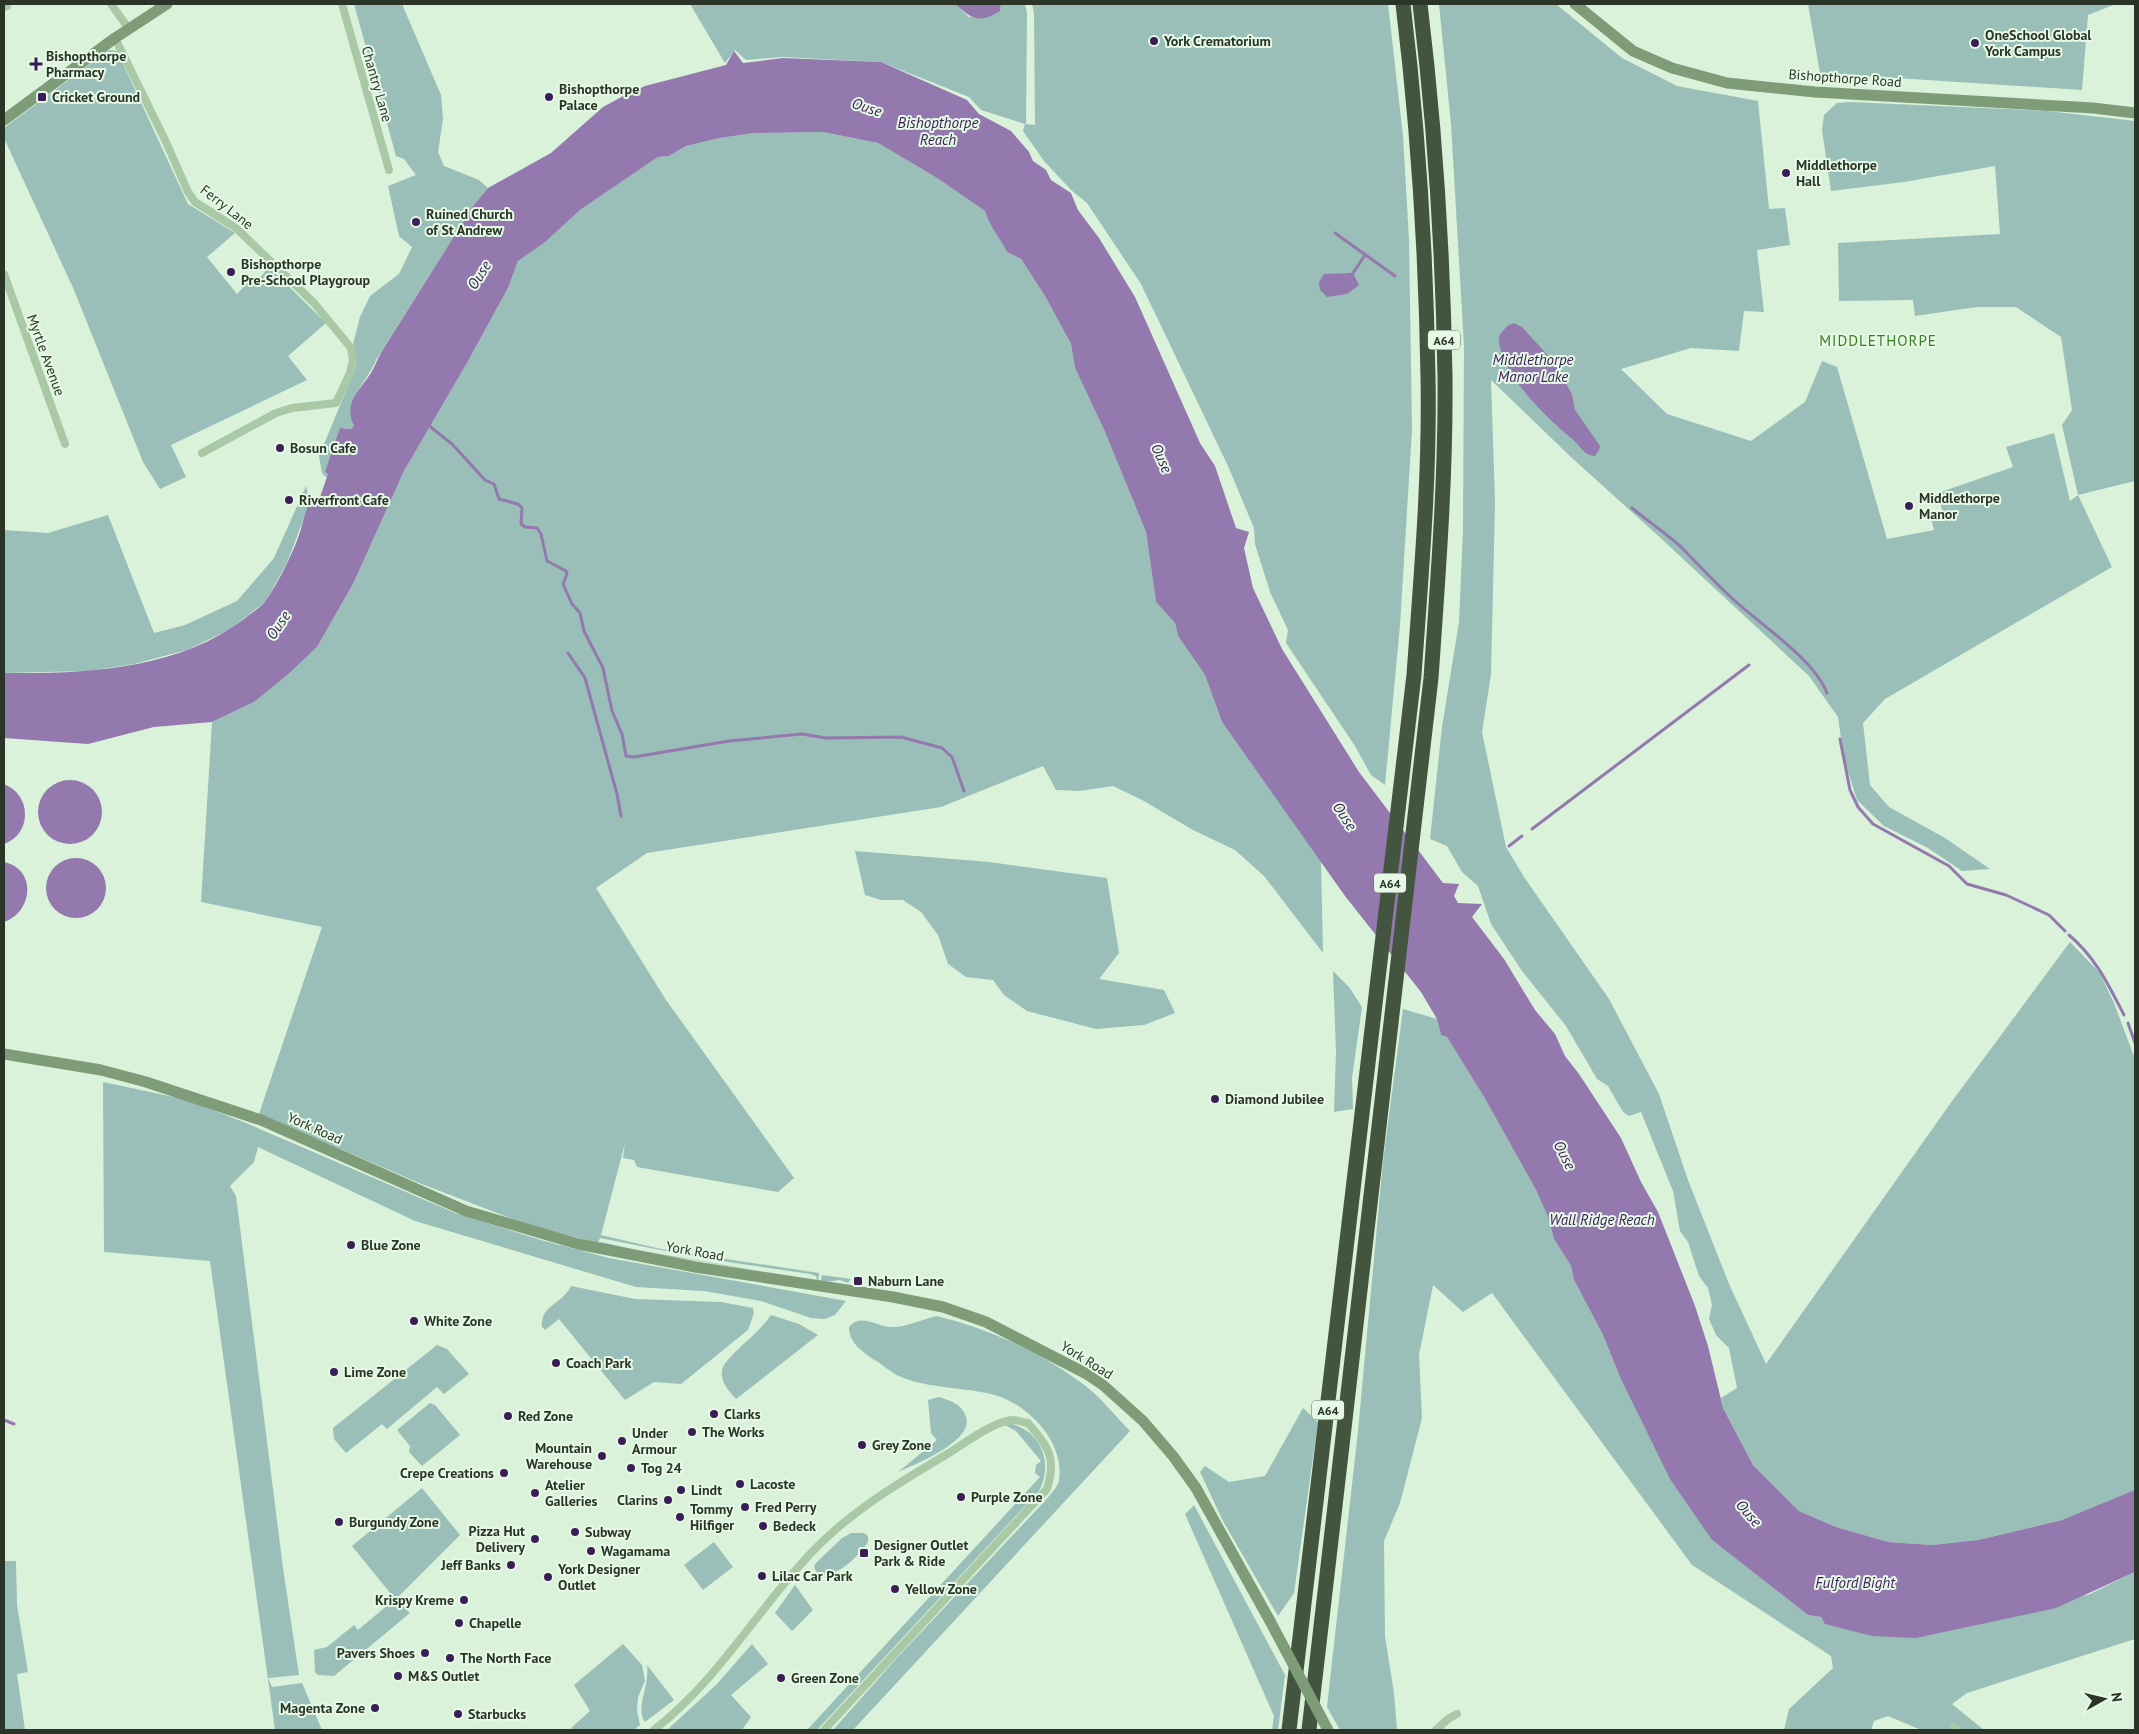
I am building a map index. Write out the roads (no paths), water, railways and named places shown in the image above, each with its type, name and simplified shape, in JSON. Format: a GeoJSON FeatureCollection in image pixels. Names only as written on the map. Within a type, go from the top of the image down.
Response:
{"type":"FeatureCollection","features":[{"type":"Feature","properties":{"kind":"highway","name":"A64"},"geometry":{"type":"LineString","coordinates":[[1289,1730],[1414,676],[1424,523],[1428,378],[1422,217],[1411,74],[1402,4]]}},
{"type":"Feature","properties":{"kind":"highway","name":"A64"},"geometry":{"type":"LineString","coordinates":[[1310,1730],[1431,678],[1442,524],[1445,377],[1440,213],[1428,71],[1420,4]]}},
{"type":"Feature","properties":{"kind":"main road"},"geometry":{"type":"LineString","coordinates":[[4,120],[115,38],[167,4]]}},
{"type":"Feature","properties":{"kind":"main road","name":"Bishopthorpe Road"},"geometry":{"type":"LineString","coordinates":[[1575,4],[1633,50],[1672,68],[1727,83],[1815,92],[2093,108],[2135,113]]}},
{"type":"Feature","properties":{"kind":"main road","name":"York Road"},"geometry":{"type":"LineString","coordinates":[[4,1054],[101,1070],[146,1082],[260,1120],[466,1210],[578,1244],[695,1267],[893,1297],[943,1307],[986,1322],[1085,1373],[1143,1421],[1173,1456],[1196,1488],[1328,1730]]}},
{"type":"Feature","properties":{"kind":"street"},"geometry":{"type":"LineString","coordinates":[[111,4],[129,29]]}},
{"type":"Feature","properties":{"kind":"street","name":"Chantry Lane"},"geometry":{"type":"LineString","coordinates":[[342,4],[389,170]]}},
{"type":"Feature","properties":{"kind":"street","name":"Ferry Lane"},"geometry":{"type":"LineString","coordinates":[[115,38],[194,202],[236,228],[314,303],[352,348],[353,360],[350,373],[336,403],[292,408],[276,413],[202,453]]}},
{"type":"Feature","properties":{"kind":"street","name":"Myrtle Avenue"},"geometry":{"type":"LineString","coordinates":[[4,274],[65,444]]}},
{"type":"Feature","properties":{"kind":"street"},"geometry":{"type":"LineString","coordinates":[[654,1730],[701,1688],[812,1552],[857,1512],[891,1487],[984,1432],[1013,1420],[1028,1423],[1048,1449],[1052,1462],[1052,1474],[1046,1489],[824,1730]]}},
{"type":"Feature","properties":{"kind":"street"},"geometry":{"type":"LineString","coordinates":[[1436,1730],[1457,1714]]}},
{"type":"Feature","properties":{"kind":"water"},"geometry":{"type":"Polygon","coordinates":[[[955,4],[1001,4],[1000,11],[993,15],[986,18],[976,18],[955,4]]]}},
{"type":"Feature","properties":{"kind":"water"},"geometry":{"type":"Polygon","coordinates":[[[734,51],[743,63],[783,58],[881,62],[967,100],[979,114],[1011,131],[1029,152],[1033,161],[1046,170],[1051,180],[1071,193],[1078,210],[1099,238],[1135,297],[1200,443],[1215,466],[1236,528],[1249,532],[1244,548],[1253,588],[1282,649],[1359,772],[1443,883],[1459,884],[1454,896],[1458,903],[1482,904],[1472,917],[1504,959],[1535,1010],[1555,1034],[1565,1056],[1621,1138],[1641,1182],[1658,1212],[1695,1306],[1708,1346],[1723,1408],[1753,1465],[1799,1511],[1836,1527],[1888,1542],[1932,1545],[1978,1540],[2062,1520],[2135,1490],[2135,1572],[2056,1608],[1916,1638],[1872,1636],[1825,1624],[1821,1617],[1808,1615],[1712,1540],[1670,1479],[1620,1377],[1603,1335],[1574,1280],[1571,1266],[1554,1239],[1548,1217],[1536,1190],[1484,1097],[1447,1037],[1441,1035],[1437,1019],[1421,992],[1345,896],[1222,722],[1205,675],[1178,636],[1175,623],[1156,602],[1146,532],[1105,432],[1075,368],[1071,344],[1045,296],[1021,259],[1007,252],[985,211],[937,178],[878,143],[823,132],[754,133],[720,138],[686,146],[669,156],[658,157],[580,210],[545,242],[518,261],[508,288],[404,471],[353,584],[317,647],[287,675],[254,702],[212,722],[154,727],[88,744],[4,738],[4,673],[97,670],[129,666],[160,659],[190,649],[218,636],[262,605],[276,585],[288,562],[309,504],[312,499],[320,497],[328,474],[325,472],[340,428],[351,429],[354,426],[350,411],[357,392],[371,373],[382,351],[473,206],[488,188],[551,153],[603,107],[645,86],[726,65],[734,51]]]}},
{"type":"Feature","properties":{"kind":"water"},"geometry":{"type":"Polygon","coordinates":[[[1353,273],[1359,285],[1347,294],[1327,297],[1320,290],[1319,282],[1324,274],[1353,273]]]}},
{"type":"Feature","properties":{"kind":"water","name":"Middlethorpe Manor Lake"},"geometry":{"type":"Polygon","coordinates":[[[1514,323],[1522,327],[1553,361],[1572,394],[1575,410],[1600,446],[1595,456],[1585,452],[1549,418],[1514,378],[1500,350],[1499,336],[1507,326],[1514,323]]]}},
{"type":"Feature","properties":{"kind":"water"},"geometry":{"type":"Polygon","coordinates":[[[70,780],[88,786],[96,794],[102,812],[96,830],[88,838],[70,844],[52,838],[44,830],[38,812],[44,794],[52,786],[70,780]]]}},
{"type":"Feature","properties":{"kind":"water"},"geometry":{"type":"Polygon","coordinates":[[[4,784],[13,789],[20,797],[24,805],[25,814],[24,824],[20,832],[4,844],[4,784]]]}},
{"type":"Feature","properties":{"kind":"water"},"geometry":{"type":"Polygon","coordinates":[[[76,858],[93,863],[101,871],[106,888],[101,905],[93,913],[76,918],[59,913],[51,905],[46,888],[51,871],[59,863],[76,858]]]}},
{"type":"Feature","properties":{"kind":"water"},"geometry":{"type":"Polygon","coordinates":[[[4,862],[15,866],[22,873],[26,881],[27,891],[21,909],[14,917],[4,922],[4,862]]]}},
{"type":"Feature","properties":{"kind":"waterway"},"geometry":{"type":"LineString","coordinates":[[1335,233],[1395,276]]}},
{"type":"Feature","properties":{"kind":"waterway"},"geometry":{"type":"LineString","coordinates":[[1353,273],[1365,255]]}},
{"type":"Feature","properties":{"kind":"waterway"},"geometry":{"type":"LineString","coordinates":[[428,425],[452,444],[485,480],[494,484],[499,499],[518,504],[522,508],[521,524],[525,527],[537,528],[541,534],[547,561],[566,571],[567,574],[563,584],[572,604],[580,613],[584,631],[603,668],[612,711],[622,734],[626,756],[634,757],[729,741],[802,734],[826,738],[901,737],[942,748],[952,757],[964,791]]}},
{"type":"Feature","properties":{"kind":"waterway"},"geometry":{"type":"LineString","coordinates":[[1632,508],[1680,546],[1734,600],[1799,655],[1820,680],[1827,693]]}},
{"type":"Feature","properties":{"kind":"waterway"},"geometry":{"type":"LineString","coordinates":[[568,653],[585,678],[617,794],[621,816]]}},
{"type":"Feature","properties":{"kind":"waterway"},"geometry":{"type":"LineString","coordinates":[[1532,829],[1749,665]]}},
{"type":"Feature","properties":{"kind":"waterway"},"geometry":{"type":"LineString","coordinates":[[1840,739],[1850,790],[1858,807],[1873,824],[1949,866],[1967,884],[2006,895],[2049,915],[2065,931]]}},
{"type":"Feature","properties":{"kind":"waterway"},"geometry":{"type":"LineString","coordinates":[[1509,846],[1522,836]]}},
{"type":"Feature","properties":{"kind":"waterway"},"geometry":{"type":"LineString","coordinates":[[2069,935],[2094,962],[2124,1015]]}},
{"type":"Feature","properties":{"kind":"waterway"},"geometry":{"type":"LineString","coordinates":[[2128,1023],[2135,1043]]}},
{"type":"Feature","properties":{"kind":"waterway"},"geometry":{"type":"LineString","coordinates":[[4,1420],[14,1424]]}},
{"type":"Feature","properties":{"kind":"place","name":"York Crematorium"},"geometry":{"type":"Point","coordinates":[1154,41]}},
{"type":"Feature","properties":{"kind":"place","name":"OneSchool Global York Campus"},"geometry":{"type":"Point","coordinates":[1975,43]}},
{"type":"Feature","properties":{"kind":"place","name":"Bishopthorpe Pharmacy"},"geometry":{"type":"Point","coordinates":[36,64]}},
{"type":"Feature","properties":{"kind":"place","name":"Cricket Ground"},"geometry":{"type":"Point","coordinates":[42,97]}},
{"type":"Feature","properties":{"kind":"place","name":"Bishopthorpe Palace"},"geometry":{"type":"Point","coordinates":[549,97]}},
{"type":"Feature","properties":{"kind":"place","name":"Middlethorpe Hall"},"geometry":{"type":"Point","coordinates":[1786,173]}},
{"type":"Feature","properties":{"kind":"place","name":"Ruined Church of St Andrew"},"geometry":{"type":"Point","coordinates":[416,222]}},
{"type":"Feature","properties":{"kind":"place","name":"Bishopthorpe Pre-School Playgroup"},"geometry":{"type":"Point","coordinates":[231,272]}},
{"type":"Feature","properties":{"kind":"place","name":"Bosun Cafe"},"geometry":{"type":"Point","coordinates":[280,448]}},
{"type":"Feature","properties":{"kind":"place","name":"Riverfront Cafe"},"geometry":{"type":"Point","coordinates":[289,500]}},
{"type":"Feature","properties":{"kind":"place","name":"Middlethorpe Manor"},"geometry":{"type":"Point","coordinates":[1909,506]}},
{"type":"Feature","properties":{"kind":"place","name":"Diamond Jubilee"},"geometry":{"type":"Point","coordinates":[1215,1099]}},
{"type":"Feature","properties":{"kind":"place","name":"Blue Zone"},"geometry":{"type":"Point","coordinates":[351,1245]}},
{"type":"Feature","properties":{"kind":"place","name":"Naburn Lane"},"geometry":{"type":"Point","coordinates":[858,1281]}},
{"type":"Feature","properties":{"kind":"place","name":"White Zone"},"geometry":{"type":"Point","coordinates":[414,1321]}},
{"type":"Feature","properties":{"kind":"place","name":"Coach Park"},"geometry":{"type":"Point","coordinates":[556,1363]}},
{"type":"Feature","properties":{"kind":"place","name":"Lime Zone"},"geometry":{"type":"Point","coordinates":[334,1372]}},
{"type":"Feature","properties":{"kind":"place","name":"Clarks"},"geometry":{"type":"Point","coordinates":[714,1414]}},
{"type":"Feature","properties":{"kind":"place","name":"Red Zone"},"geometry":{"type":"Point","coordinates":[508,1416]}},
{"type":"Feature","properties":{"kind":"place","name":"The Works"},"geometry":{"type":"Point","coordinates":[692,1432]}},
{"type":"Feature","properties":{"kind":"place","name":"Under Armour"},"geometry":{"type":"Point","coordinates":[622,1441]}},
{"type":"Feature","properties":{"kind":"place","name":"Grey Zone"},"geometry":{"type":"Point","coordinates":[862,1445]}},
{"type":"Feature","properties":{"kind":"place","name":"Mountain Warehouse"},"geometry":{"type":"Point","coordinates":[602,1456]}},
{"type":"Feature","properties":{"kind":"place","name":"Tog 24"},"geometry":{"type":"Point","coordinates":[631,1468]}},
{"type":"Feature","properties":{"kind":"place","name":"Crepe Creations"},"geometry":{"type":"Point","coordinates":[504,1473]}},
{"type":"Feature","properties":{"kind":"place","name":"Lacoste"},"geometry":{"type":"Point","coordinates":[740,1484]}},
{"type":"Feature","properties":{"kind":"place","name":"Lindt"},"geometry":{"type":"Point","coordinates":[681,1490]}},
{"type":"Feature","properties":{"kind":"place","name":"Atelier Galleries"},"geometry":{"type":"Point","coordinates":[535,1493]}},
{"type":"Feature","properties":{"kind":"place","name":"Purple Zone"},"geometry":{"type":"Point","coordinates":[961,1497]}},
{"type":"Feature","properties":{"kind":"place","name":"Clarins"},"geometry":{"type":"Point","coordinates":[668,1500]}},
{"type":"Feature","properties":{"kind":"place","name":"Fred Perry"},"geometry":{"type":"Point","coordinates":[745,1507]}},
{"type":"Feature","properties":{"kind":"place","name":"Tommy Hilfiger"},"geometry":{"type":"Point","coordinates":[680,1517]}},
{"type":"Feature","properties":{"kind":"place","name":"Burgundy Zone"},"geometry":{"type":"Point","coordinates":[339,1522]}},
{"type":"Feature","properties":{"kind":"place","name":"Bedeck"},"geometry":{"type":"Point","coordinates":[763,1526]}},
{"type":"Feature","properties":{"kind":"place","name":"Subway"},"geometry":{"type":"Point","coordinates":[575,1532]}},
{"type":"Feature","properties":{"kind":"place","name":"Pizza Hut Delivery"},"geometry":{"type":"Point","coordinates":[535,1539]}},
{"type":"Feature","properties":{"kind":"place","name":"Wagamama"},"geometry":{"type":"Point","coordinates":[591,1551]}},
{"type":"Feature","properties":{"kind":"place","name":"Designer Outlet Park & Ride"},"geometry":{"type":"Point","coordinates":[864,1553]}},
{"type":"Feature","properties":{"kind":"place","name":"Jeff Banks"},"geometry":{"type":"Point","coordinates":[511,1565]}},
{"type":"Feature","properties":{"kind":"place","name":"Lilac Car Park"},"geometry":{"type":"Point","coordinates":[762,1576]}},
{"type":"Feature","properties":{"kind":"place","name":"York Designer Outlet"},"geometry":{"type":"Point","coordinates":[548,1577]}},
{"type":"Feature","properties":{"kind":"place","name":"Yellow Zone"},"geometry":{"type":"Point","coordinates":[895,1589]}},
{"type":"Feature","properties":{"kind":"place","name":"Krispy Kreme"},"geometry":{"type":"Point","coordinates":[464,1600]}},
{"type":"Feature","properties":{"kind":"place","name":"Chapelle"},"geometry":{"type":"Point","coordinates":[459,1623]}},
{"type":"Feature","properties":{"kind":"place","name":"Pavers Shoes"},"geometry":{"type":"Point","coordinates":[425,1653]}},
{"type":"Feature","properties":{"kind":"place","name":"The North Face"},"geometry":{"type":"Point","coordinates":[450,1658]}},
{"type":"Feature","properties":{"kind":"place","name":"M&S Outlet"},"geometry":{"type":"Point","coordinates":[398,1676]}},
{"type":"Feature","properties":{"kind":"place","name":"Green Zone"},"geometry":{"type":"Point","coordinates":[781,1678]}},
{"type":"Feature","properties":{"kind":"place","name":"Magenta Zone"},"geometry":{"type":"Point","coordinates":[375,1708]}},
{"type":"Feature","properties":{"kind":"place","name":"Starbucks"},"geometry":{"type":"Point","coordinates":[458,1714]}},
{"type":"Feature","properties":{"kind":"district","name":"MIDDLETHORPE"},"geometry":{"type":"Point","coordinates":[1878,340]}},
{"type":"Feature","properties":{"kind":"water label","name":"Ouse"},"geometry":{"type":"Point","coordinates":[867,107]}},
{"type":"Feature","properties":{"kind":"water label","name":"Bishopthorpe Reach"},"geometry":{"type":"Point","coordinates":[938,130]}},
{"type":"Feature","properties":{"kind":"water label","name":"Ouse"},"geometry":{"type":"Point","coordinates":[479,275]}},
{"type":"Feature","properties":{"kind":"water label","name":"Ouse"},"geometry":{"type":"Point","coordinates":[1162,458]}},
{"type":"Feature","properties":{"kind":"water label","name":"Ouse"},"geometry":{"type":"Point","coordinates":[278,625]}},
{"type":"Feature","properties":{"kind":"water label","name":"Ouse"},"geometry":{"type":"Point","coordinates":[1345,816]}},
{"type":"Feature","properties":{"kind":"water label","name":"Ouse"},"geometry":{"type":"Point","coordinates":[1565,1155]}},
{"type":"Feature","properties":{"kind":"water label","name":"Wall Ridge Reach"},"geometry":{"type":"Point","coordinates":[1602,1219]}},
{"type":"Feature","properties":{"kind":"water label","name":"Ouse"},"geometry":{"type":"Point","coordinates":[1749,1513]}},
{"type":"Feature","properties":{"kind":"water label","name":"Fulford Bight"},"geometry":{"type":"Point","coordinates":[1855,1582]}}]}
